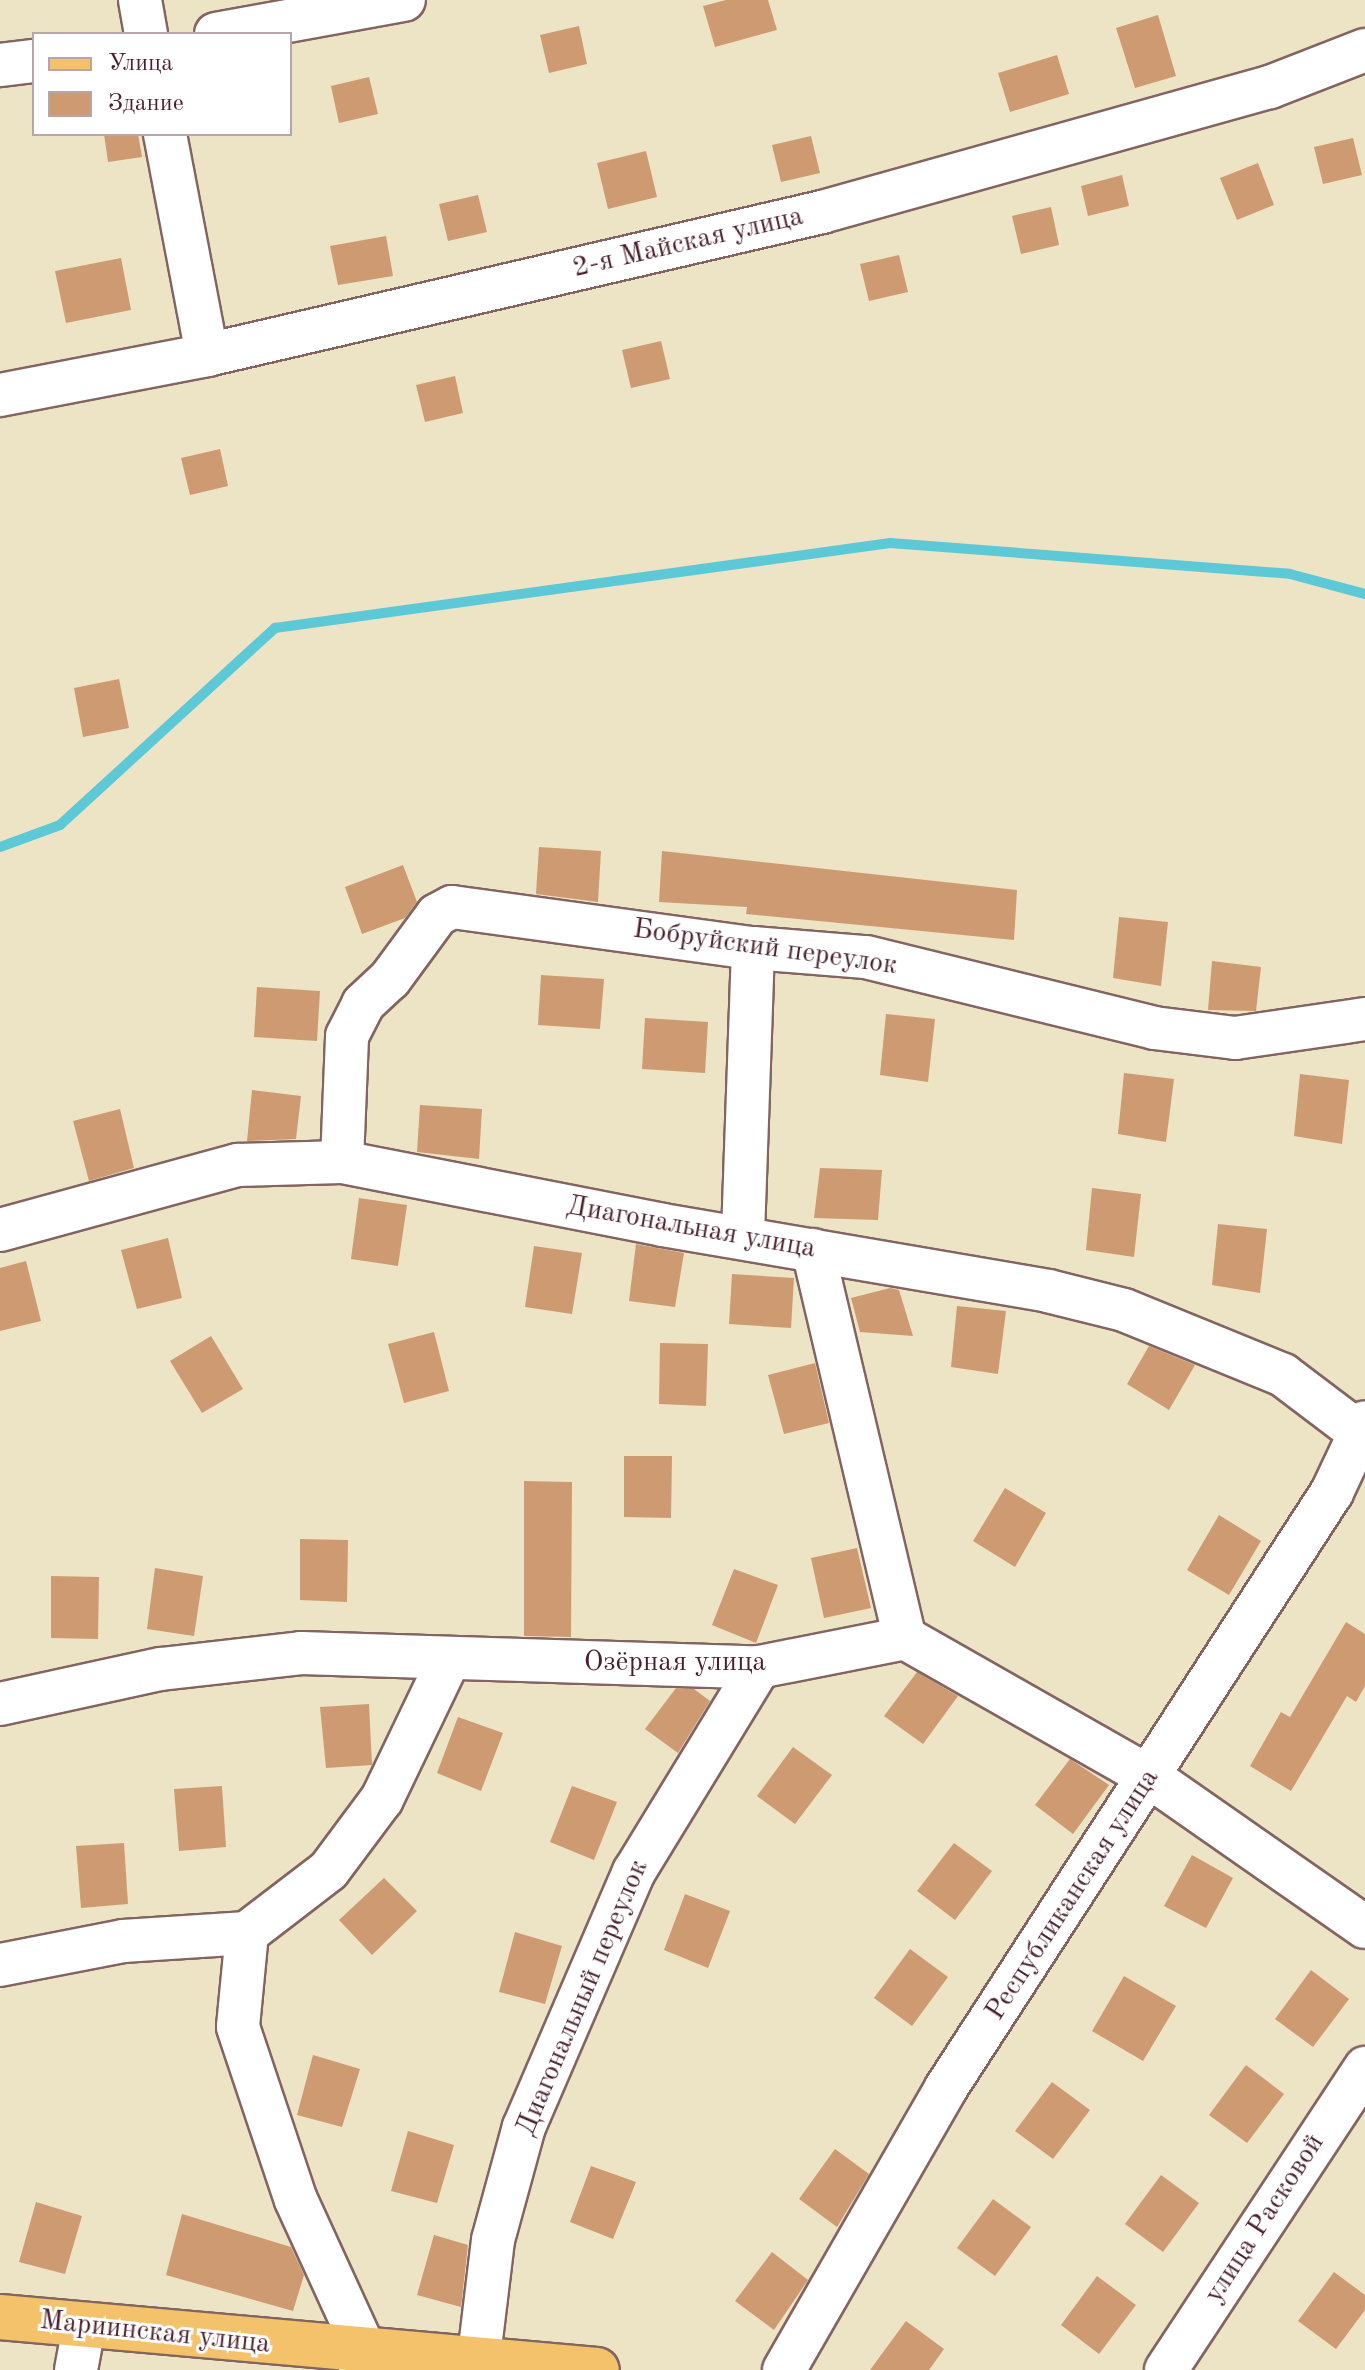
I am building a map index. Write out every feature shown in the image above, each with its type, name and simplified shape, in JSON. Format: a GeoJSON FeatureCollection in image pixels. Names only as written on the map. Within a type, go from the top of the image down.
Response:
{"type":"FeatureCollection","features":[{"type":"Feature","properties":{"kind":"main road","name":"Мариинская улица"},"geometry":{"type":"LineString","coordinates":[[0,2317],[363,2361],[479,2356],[597,2370]]}},
{"type":"Feature","properties":{"kind":"street"},"geometry":{"type":"LineString","coordinates":[[140,0],[146,32]]}},
{"type":"Feature","properties":{"kind":"street"},"geometry":{"type":"LineString","coordinates":[[227,32],[404,0]]}},
{"type":"Feature","properties":{"kind":"street","name":"2-я Майская улица"},"geometry":{"type":"LineString","coordinates":[[0,395],[207,355],[822,212],[1270,87],[1365,50]]}},
{"type":"Feature","properties":{"kind":"street"},"geometry":{"type":"LineString","coordinates":[[0,65],[32,61]]}},
{"type":"Feature","properties":{"kind":"street"},"geometry":{"type":"LineString","coordinates":[[165,136],[207,355]]}},
{"type":"Feature","properties":{"kind":"street","name":"Бобруйский переулок"},"geometry":{"type":"LineString","coordinates":[[342,1162],[347,1036],[363,1004],[390,979],[437,915],[452,907],[753,948],[866,957],[1154,1028],[1235,1038],[1365,1019]]}},
{"type":"Feature","properties":{"kind":"street"},"geometry":{"type":"LineString","coordinates":[[743,1235],[753,948]]}},
{"type":"Feature","properties":{"kind":"street","name":"Диагональная улица"},"geometry":{"type":"LineString","coordinates":[[0,1230],[238,1165],[342,1162],[663,1225],[743,1235],[1048,1291],[1124,1310],[1283,1375],[1361,1427]]}},
{"type":"Feature","properties":{"kind":"street"},"geometry":{"type":"LineString","coordinates":[[813,1250],[905,1638],[1150,1777],[1365,1927]]}},
{"type":"Feature","properties":{"kind":"street","name":"Республиканская улица"},"geometry":{"type":"LineString","coordinates":[[784,2370],[946,2088],[1332,1492],[1361,1427]]}},
{"type":"Feature","properties":{"kind":"street","name":"Озёрная улица"},"geometry":{"type":"LineString","coordinates":[[0,1704],[161,1669],[301,1653],[448,1661],[759,1667],[905,1638]]}},
{"type":"Feature","properties":{"kind":"street"},"geometry":{"type":"LineString","coordinates":[[0,1965],[123,1941],[247,1933],[338,1859],[382,1799],[448,1661]]}},
{"type":"Feature","properties":{"kind":"street","name":"Диагональный переулок"},"geometry":{"type":"LineString","coordinates":[[479,2356],[493,2240],[524,2127],[634,1872],[759,1667]]}},
{"type":"Feature","properties":{"kind":"street"},"geometry":{"type":"LineString","coordinates":[[247,1933],[238,2027],[296,2200],[363,2361]]}},
{"type":"Feature","properties":{"kind":"street","name":"улица Расковой"},"geometry":{"type":"LineString","coordinates":[[1166,2370],[1365,2068]]}},
{"type":"Feature","properties":{"kind":"street"},"geometry":{"type":"LineString","coordinates":[[76,2370],[84,2327]]}},
{"type":"Feature","properties":{"kind":"building"},"geometry":{"type":"Polygon","coordinates":[[[726,0],[768,0],[777,30],[715,47],[703,6],[726,0]]]}},
{"type":"Feature","properties":{"kind":"building"},"geometry":{"type":"Polygon","coordinates":[[[1158,15],[1176,76],[1135,88],[1116,28],[1158,15]]]}},
{"type":"Feature","properties":{"kind":"building"},"geometry":{"type":"Polygon","coordinates":[[[579,26],[587,64],[549,73],[540,35],[579,26]]]}},
{"type":"Feature","properties":{"kind":"building"},"geometry":{"type":"Polygon","coordinates":[[[1057,55],[1069,94],[1010,112],[998,73],[1057,55]]]}},
{"type":"Feature","properties":{"kind":"building"},"geometry":{"type":"Polygon","coordinates":[[[369,77],[378,114],[339,123],[331,86],[369,77]]]}},
{"type":"Feature","properties":{"kind":"building"},"geometry":{"type":"Polygon","coordinates":[[[104,136],[138,136],[142,157],[108,162],[104,136]]]}},
{"type":"Feature","properties":{"kind":"building"},"geometry":{"type":"Polygon","coordinates":[[[811,136],[820,173],[781,182],[772,145],[811,136]]]}},
{"type":"Feature","properties":{"kind":"building"},"geometry":{"type":"Polygon","coordinates":[[[1353,138],[1362,175],[1323,184],[1314,147],[1353,138]]]}},
{"type":"Feature","properties":{"kind":"building"},"geometry":{"type":"Polygon","coordinates":[[[646,151],[657,197],[608,209],[597,163],[646,151]]]}},
{"type":"Feature","properties":{"kind":"building"},"geometry":{"type":"Polygon","coordinates":[[[1258,163],[1274,205],[1237,220],[1220,178],[1258,163]]]}},
{"type":"Feature","properties":{"kind":"building"},"geometry":{"type":"Polygon","coordinates":[[[1122,175],[1129,206],[1088,216],[1081,186],[1122,175]]]}},
{"type":"Feature","properties":{"kind":"building"},"geometry":{"type":"Polygon","coordinates":[[[478,195],[487,232],[448,241],[439,204],[478,195]]]}},
{"type":"Feature","properties":{"kind":"building"},"geometry":{"type":"Polygon","coordinates":[[[1051,207],[1059,245],[1021,254],[1012,216],[1051,207]]]}},
{"type":"Feature","properties":{"kind":"building"},"geometry":{"type":"Polygon","coordinates":[[[386,236],[393,276],[338,285],[330,246],[386,236]]]}},
{"type":"Feature","properties":{"kind":"building"},"geometry":{"type":"Polygon","coordinates":[[[899,255],[908,292],[869,301],[860,264],[899,255]]]}},
{"type":"Feature","properties":{"kind":"building"},"geometry":{"type":"Polygon","coordinates":[[[121,258],[131,310],[66,323],[55,271],[121,258]]]}},
{"type":"Feature","properties":{"kind":"building"},"geometry":{"type":"Polygon","coordinates":[[[661,341],[670,379],[631,388],[622,350],[661,341]]]}},
{"type":"Feature","properties":{"kind":"building"},"geometry":{"type":"Polygon","coordinates":[[[455,376],[463,413],[425,422],[416,385],[455,376]]]}},
{"type":"Feature","properties":{"kind":"building"},"geometry":{"type":"Polygon","coordinates":[[[220,449],[228,486],[190,495],[181,458],[220,449]]]}},
{"type":"Feature","properties":{"kind":"building"},"geometry":{"type":"Polygon","coordinates":[[[119,679],[129,728],[83,737],[74,688],[119,679]]]}},
{"type":"Feature","properties":{"kind":"building"},"geometry":{"type":"Polygon","coordinates":[[[539,847],[601,851],[598,902],[536,894],[539,847]]]}},
{"type":"Feature","properties":{"kind":"building"},"geometry":{"type":"Polygon","coordinates":[[[662,851],[1017,890],[1014,940],[746,914],[747,907],[659,902],[662,851]]]}},
{"type":"Feature","properties":{"kind":"building"},"geometry":{"type":"Polygon","coordinates":[[[403,865],[417,902],[405,918],[362,934],[345,887],[403,865]]]}},
{"type":"Feature","properties":{"kind":"building"},"geometry":{"type":"Polygon","coordinates":[[[1119,917],[1168,922],[1161,986],[1113,978],[1119,917]]]}},
{"type":"Feature","properties":{"kind":"building"},"geometry":{"type":"Polygon","coordinates":[[[1212,961],[1261,967],[1256,1011],[1208,1010],[1212,961]]]}},
{"type":"Feature","properties":{"kind":"building"},"geometry":{"type":"Polygon","coordinates":[[[541,975],[604,979],[600,1029],[538,1025],[541,975]]]}},
{"type":"Feature","properties":{"kind":"building"},"geometry":{"type":"Polygon","coordinates":[[[257,987],[320,991],[317,1041],[254,1037],[257,987]]]}},
{"type":"Feature","properties":{"kind":"building"},"geometry":{"type":"Polygon","coordinates":[[[886,1014],[935,1019],[928,1082],[880,1075],[886,1014]]]}},
{"type":"Feature","properties":{"kind":"building"},"geometry":{"type":"Polygon","coordinates":[[[645,1018],[708,1022],[705,1073],[642,1069],[645,1018]]]}},
{"type":"Feature","properties":{"kind":"building"},"geometry":{"type":"Polygon","coordinates":[[[1124,1073],[1174,1079],[1166,1142],[1118,1134],[1124,1073]]]}},
{"type":"Feature","properties":{"kind":"building"},"geometry":{"type":"Polygon","coordinates":[[[1300,1074],[1349,1080],[1342,1144],[1294,1136],[1300,1074]]]}},
{"type":"Feature","properties":{"kind":"building"},"geometry":{"type":"Polygon","coordinates":[[[252,1090],[301,1096],[296,1139],[247,1141],[252,1090]]]}},
{"type":"Feature","properties":{"kind":"building"},"geometry":{"type":"Polygon","coordinates":[[[420,1105],[482,1109],[479,1159],[417,1152],[420,1105]]]}},
{"type":"Feature","properties":{"kind":"building"},"geometry":{"type":"Polygon","coordinates":[[[120,1109],[134,1168],[89,1181],[73,1121],[120,1109]]]}},
{"type":"Feature","properties":{"kind":"building"},"geometry":{"type":"Polygon","coordinates":[[[820,1168],[882,1170],[878,1220],[814,1218],[820,1168]]]}},
{"type":"Feature","properties":{"kind":"building"},"geometry":{"type":"Polygon","coordinates":[[[1092,1188],[1141,1194],[1134,1257],[1086,1250],[1092,1188]]]}},
{"type":"Feature","properties":{"kind":"building"},"geometry":{"type":"Polygon","coordinates":[[[359,1198],[407,1205],[398,1266],[351,1259],[359,1198]]]}},
{"type":"Feature","properties":{"kind":"building"},"geometry":{"type":"Polygon","coordinates":[[[1218,1224],[1267,1229],[1260,1293],[1212,1285],[1218,1224]]]}},
{"type":"Feature","properties":{"kind":"building"},"geometry":{"type":"Polygon","coordinates":[[[168,1238],[182,1298],[137,1309],[121,1250],[168,1238]]]}},
{"type":"Feature","properties":{"kind":"building"},"geometry":{"type":"Polygon","coordinates":[[[636,1244],[684,1253],[675,1307],[629,1301],[636,1244]]]}},
{"type":"Feature","properties":{"kind":"building"},"geometry":{"type":"Polygon","coordinates":[[[534,1246],[582,1253],[572,1314],[525,1307],[534,1246]]]}},
{"type":"Feature","properties":{"kind":"building"},"geometry":{"type":"Polygon","coordinates":[[[26,1261],[41,1321],[0,1331],[0,1268],[26,1261]]]}},
{"type":"Feature","properties":{"kind":"building"},"geometry":{"type":"Polygon","coordinates":[[[732,1274],[794,1278],[791,1328],[729,1324],[732,1274]]]}},
{"type":"Feature","properties":{"kind":"building"},"geometry":{"type":"Polygon","coordinates":[[[890,1288],[899,1290],[913,1336],[860,1332],[851,1298],[890,1288]]]}},
{"type":"Feature","properties":{"kind":"building"},"geometry":{"type":"Polygon","coordinates":[[[957,1306],[1006,1311],[998,1374],[951,1367],[957,1306]]]}},
{"type":"Feature","properties":{"kind":"building"},"geometry":{"type":"Polygon","coordinates":[[[434,1332],[449,1391],[404,1403],[388,1344],[434,1332]]]}},
{"type":"Feature","properties":{"kind":"building"},"geometry":{"type":"Polygon","coordinates":[[[211,1336],[243,1389],[202,1413],[170,1361],[211,1336]]]}},
{"type":"Feature","properties":{"kind":"building"},"geometry":{"type":"Polygon","coordinates":[[[660,1343],[708,1344],[706,1406],[659,1404],[660,1343]]]}},
{"type":"Feature","properties":{"kind":"building"},"geometry":{"type":"Polygon","coordinates":[[[1149,1346],[1195,1365],[1169,1410],[1127,1384],[1149,1346]]]}},
{"type":"Feature","properties":{"kind":"building"},"geometry":{"type":"Polygon","coordinates":[[[815,1363],[829,1423],[784,1434],[768,1375],[815,1363]]]}},
{"type":"Feature","properties":{"kind":"building"},"geometry":{"type":"Polygon","coordinates":[[[624,1456],[672,1456],[671,1518],[624,1517],[624,1456]]]}},
{"type":"Feature","properties":{"kind":"building"},"geometry":{"type":"Polygon","coordinates":[[[524,1481],[572,1482],[571,1637],[524,1636],[524,1481]]]}},
{"type":"Feature","properties":{"kind":"building"},"geometry":{"type":"Polygon","coordinates":[[[1005,1488],[1046,1513],[1015,1567],[973,1541],[1005,1488]]]}},
{"type":"Feature","properties":{"kind":"building"},"geometry":{"type":"Polygon","coordinates":[[[1219,1515],[1261,1541],[1229,1595],[1187,1570],[1219,1515]]]}},
{"type":"Feature","properties":{"kind":"building"},"geometry":{"type":"Polygon","coordinates":[[[300,1539],[348,1540],[347,1602],[300,1600],[300,1539]]]}},
{"type":"Feature","properties":{"kind":"building"},"geometry":{"type":"Polygon","coordinates":[[[857,1548],[871,1608],[824,1618],[811,1558],[857,1548]]]}},
{"type":"Feature","properties":{"kind":"building"},"geometry":{"type":"Polygon","coordinates":[[[155,1568],[203,1576],[194,1636],[147,1629],[155,1568]]]}},
{"type":"Feature","properties":{"kind":"building"},"geometry":{"type":"Polygon","coordinates":[[[734,1569],[778,1585],[756,1643],[712,1625],[734,1569]]]}},
{"type":"Feature","properties":{"kind":"building"},"geometry":{"type":"Polygon","coordinates":[[[51,1576],[99,1577],[98,1639],[51,1638],[51,1576]]]}},
{"type":"Feature","properties":{"kind":"building"},"geometry":{"type":"Polygon","coordinates":[[[1346,1622],[1365,1634],[1365,1686],[1356,1702],[1347,1696],[1291,1791],[1250,1766],[1281,1712],[1290,1717],[1346,1622]]]}},
{"type":"Feature","properties":{"kind":"building"},"geometry":{"type":"Polygon","coordinates":[[[917,1672],[958,1696],[923,1744],[884,1716],[917,1672]]]}},
{"type":"Feature","properties":{"kind":"building"},"geometry":{"type":"Polygon","coordinates":[[[676,1688],[694,1689],[710,1701],[678,1753],[645,1729],[676,1688]]]}},
{"type":"Feature","properties":{"kind":"building"},"geometry":{"type":"Polygon","coordinates":[[[369,1704],[372,1765],[326,1768],[320,1707],[369,1704]]]}},
{"type":"Feature","properties":{"kind":"building"},"geometry":{"type":"Polygon","coordinates":[[[458,1717],[503,1733],[481,1791],[437,1773],[458,1717]]]}},
{"type":"Feature","properties":{"kind":"building"},"geometry":{"type":"Polygon","coordinates":[[[793,1747],[832,1775],[795,1824],[757,1796],[793,1747]]]}},
{"type":"Feature","properties":{"kind":"building"},"geometry":{"type":"Polygon","coordinates":[[[1070,1759],[1109,1785],[1073,1834],[1035,1805],[1070,1759]]]}},
{"type":"Feature","properties":{"kind":"building"},"geometry":{"type":"Polygon","coordinates":[[[222,1786],[226,1847],[179,1851],[174,1789],[222,1786]]]}},
{"type":"Feature","properties":{"kind":"building"},"geometry":{"type":"Polygon","coordinates":[[[572,1786],[617,1802],[594,1860],[550,1842],[572,1786]]]}},
{"type":"Feature","properties":{"kind":"building"},"geometry":{"type":"Polygon","coordinates":[[[124,1843],[128,1904],[81,1908],[76,1846],[124,1843]]]}},
{"type":"Feature","properties":{"kind":"building"},"geometry":{"type":"Polygon","coordinates":[[[954,1843],[992,1871],[955,1920],[917,1891],[954,1843]]]}},
{"type":"Feature","properties":{"kind":"building"},"geometry":{"type":"Polygon","coordinates":[[[1192,1855],[1233,1878],[1206,1928],[1164,1906],[1192,1855]]]}},
{"type":"Feature","properties":{"kind":"building"},"geometry":{"type":"Polygon","coordinates":[[[384,1878],[417,1911],[372,1955],[339,1920],[384,1878]]]}},
{"type":"Feature","properties":{"kind":"building"},"geometry":{"type":"Polygon","coordinates":[[[685,1894],[730,1911],[708,1968],[664,1950],[685,1894]]]}},
{"type":"Feature","properties":{"kind":"building"},"geometry":{"type":"Polygon","coordinates":[[[515,1932],[562,1946],[545,2004],[499,1992],[515,1932]]]}},
{"type":"Feature","properties":{"kind":"building"},"geometry":{"type":"Polygon","coordinates":[[[910,1949],[948,1977],[912,2026],[874,1998],[910,1949]]]}},
{"type":"Feature","properties":{"kind":"building"},"geometry":{"type":"Polygon","coordinates":[[[1311,1970],[1349,1999],[1313,2047],[1275,2019],[1311,1970]]]}},
{"type":"Feature","properties":{"kind":"building"},"geometry":{"type":"Polygon","coordinates":[[[1124,1976],[1176,2006],[1143,2061],[1092,2031],[1124,1976]]]}},
{"type":"Feature","properties":{"kind":"building"},"geometry":{"type":"Polygon","coordinates":[[[313,2055],[360,2069],[342,2127],[297,2115],[313,2055]]]}},
{"type":"Feature","properties":{"kind":"building"},"geometry":{"type":"Polygon","coordinates":[[[1246,2065],[1284,2094],[1247,2143],[1209,2115],[1246,2065]]]}},
{"type":"Feature","properties":{"kind":"building"},"geometry":{"type":"Polygon","coordinates":[[[1052,2082],[1090,2110],[1053,2159],[1015,2131],[1052,2082]]]}},
{"type":"Feature","properties":{"kind":"building"},"geometry":{"type":"Polygon","coordinates":[[[408,2131],[454,2145],[437,2203],[391,2191],[408,2131]]]}},
{"type":"Feature","properties":{"kind":"building"},"geometry":{"type":"Polygon","coordinates":[[[835,2149],[869,2174],[837,2227],[799,2199],[835,2149]]]}},
{"type":"Feature","properties":{"kind":"building"},"geometry":{"type":"Polygon","coordinates":[[[591,2166],[636,2182],[613,2239],[570,2222],[591,2166]]]}},
{"type":"Feature","properties":{"kind":"building"},"geometry":{"type":"Polygon","coordinates":[[[1161,2175],[1199,2203],[1163,2252],[1125,2224],[1161,2175]]]}},
{"type":"Feature","properties":{"kind":"building"},"geometry":{"type":"Polygon","coordinates":[[[993,2199],[1031,2227],[995,2276],[957,2248],[993,2199]]]}},
{"type":"Feature","properties":{"kind":"building"},"geometry":{"type":"Polygon","coordinates":[[[36,2202],[82,2216],[65,2274],[19,2262],[36,2202]]]}},
{"type":"Feature","properties":{"kind":"building"},"geometry":{"type":"Polygon","coordinates":[[[182,2214],[291,2247],[304,2275],[293,2311],[166,2275],[182,2214]]]}},
{"type":"Feature","properties":{"kind":"building"},"geometry":{"type":"Polygon","coordinates":[[[434,2235],[468,2245],[461,2307],[417,2295],[434,2235]]]}},
{"type":"Feature","properties":{"kind":"building"},"geometry":{"type":"Polygon","coordinates":[[[772,2252],[808,2280],[774,2330],[735,2301],[772,2252]]]}},
{"type":"Feature","properties":{"kind":"building"},"geometry":{"type":"Polygon","coordinates":[[[1334,2272],[1365,2295],[1365,2310],[1336,2349],[1298,2321],[1334,2272]]]}},
{"type":"Feature","properties":{"kind":"building"},"geometry":{"type":"Polygon","coordinates":[[[1097,2276],[1136,2305],[1099,2354],[1061,2325],[1097,2276]]]}},
{"type":"Feature","properties":{"kind":"building"},"geometry":{"type":"Polygon","coordinates":[[[906,2321],[944,2349],[929,2370],[870,2370],[906,2321]]]}},
{"type":"Feature","properties":{"kind":"waterway"},"geometry":{"type":"LineString","coordinates":[[0,847],[60,825],[275,628],[890,543],[1290,574],[1365,594]]}}]}
